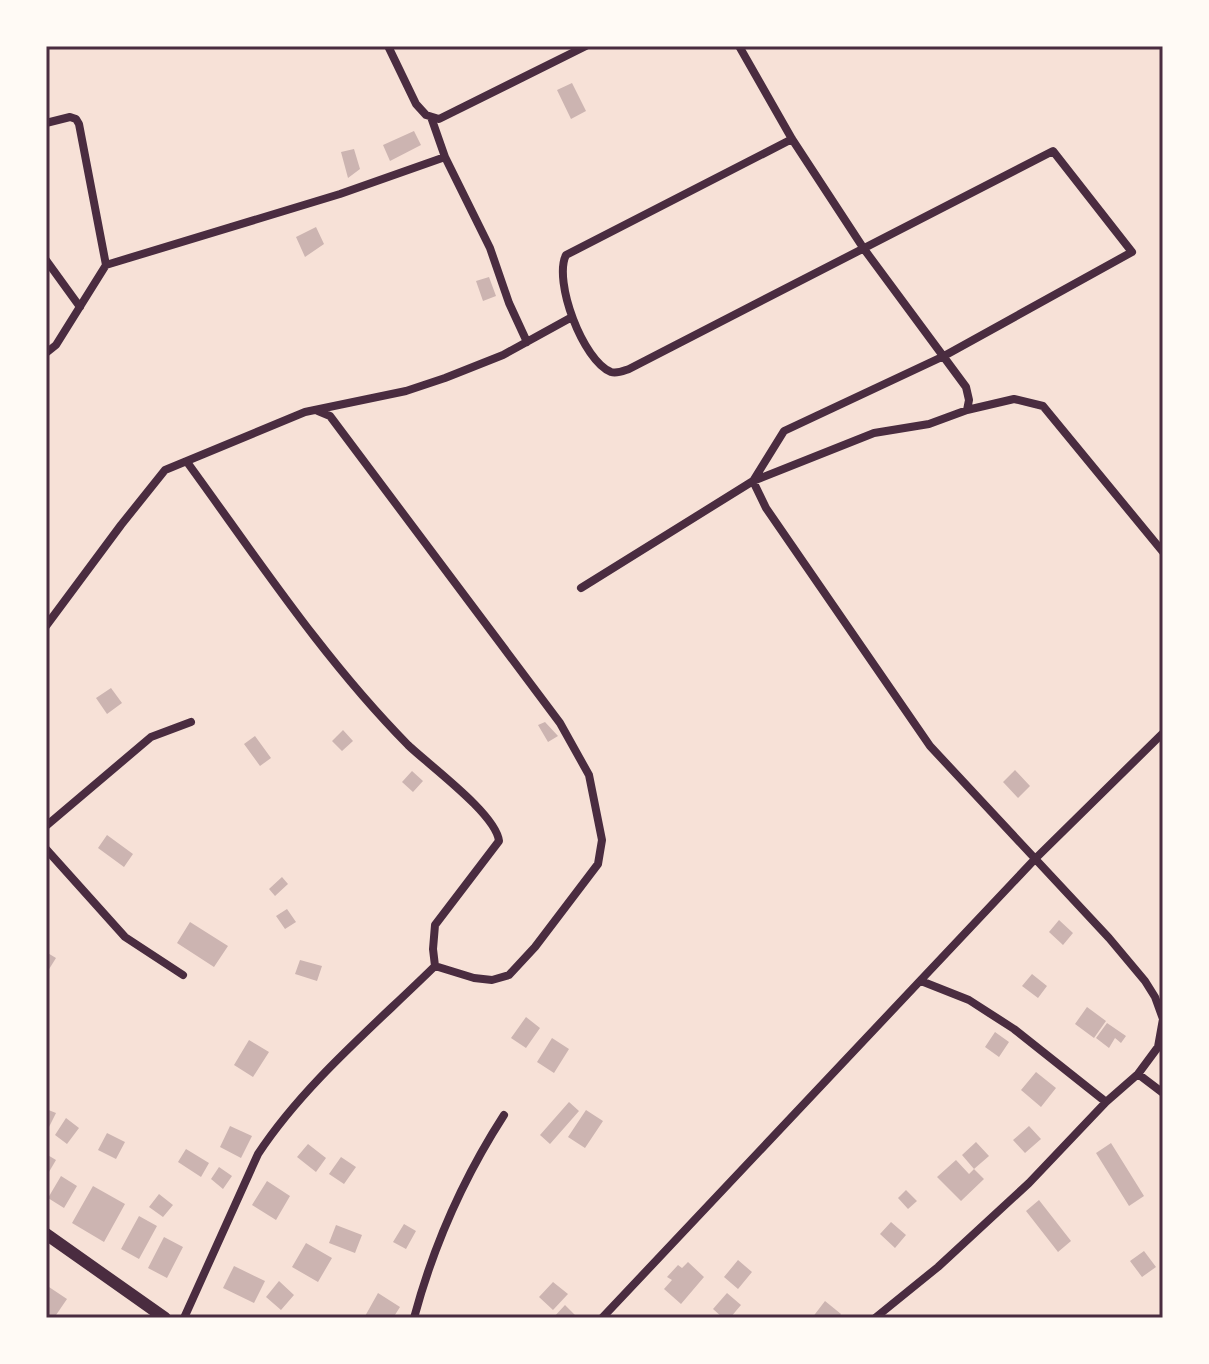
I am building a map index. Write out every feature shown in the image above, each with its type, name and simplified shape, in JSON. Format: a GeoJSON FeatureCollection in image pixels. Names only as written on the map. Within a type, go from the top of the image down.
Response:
{"type":"FeatureCollection","features":[{"type":"Feature","properties":{"kind":"street"},"geometry":{"type":"LineString","coordinates":[[388,46],[416,104],[426,115],[439,119],[586,46]]}},
{"type":"Feature","properties":{"kind":"street"},"geometry":{"type":"LineString","coordinates":[[739,46],[792,139],[864,249],[966,387],[969,400],[967,410]]}},
{"type":"Feature","properties":{"kind":"street"},"geometry":{"type":"LineString","coordinates":[[46,123],[70,117],[79,124],[106,265]]}},
{"type":"Feature","properties":{"kind":"street"},"geometry":{"type":"LineString","coordinates":[[431,117],[445,157],[490,248],[509,303],[527,342]]}},
{"type":"Feature","properties":{"kind":"street"},"geometry":{"type":"LineString","coordinates":[[753,481],[784,431],[944,356],[1132,252],[1053,151],[619,373],[610,371],[599,362],[572,317],[564,287],[562,262],[566,255],[792,139]]}},
{"type":"Feature","properties":{"kind":"street"},"geometry":{"type":"LineString","coordinates":[[46,353],[56,345],[106,265],[340,194],[445,157]]}},
{"type":"Feature","properties":{"kind":"street"},"geometry":{"type":"LineString","coordinates":[[46,260],[80,307]]}},
{"type":"Feature","properties":{"kind":"street"},"geometry":{"type":"LineString","coordinates":[[46,626],[165,470],[305,412],[406,391],[503,355],[572,317]]}},
{"type":"Feature","properties":{"kind":"street"},"geometry":{"type":"LineString","coordinates":[[581,588],[753,481],[874,433],[929,424],[967,410],[1014,399],[1043,406],[1163,552]]}},
{"type":"Feature","properties":{"kind":"street"},"geometry":{"type":"LineString","coordinates":[[318,411],[330,416],[560,723],[589,775],[599,816],[602,840],[598,864],[535,947],[509,975],[492,980],[474,978],[435,966]]}},
{"type":"Feature","properties":{"kind":"street"},"geometry":{"type":"LineString","coordinates":[[187,462],[293,608],[350,679],[408,745],[486,816],[498,831],[499,841],[435,925],[435,966]]}},
{"type":"Feature","properties":{"kind":"street"},"geometry":{"type":"LineString","coordinates":[[753,481],[766,508],[930,746],[1109,938],[1155,997],[1163,1019],[1158,1047],[1138,1074],[1106,1102],[1029,1183],[938,1267],[875,1318]]}},
{"type":"Feature","properties":{"kind":"street"},"geometry":{"type":"LineString","coordinates":[[46,826],[151,737],[191,722]]}},
{"type":"Feature","properties":{"kind":"street"},"geometry":{"type":"LineString","coordinates":[[602,1318],[1035,859],[1163,733]]}},
{"type":"Feature","properties":{"kind":"street"},"geometry":{"type":"LineString","coordinates":[[46,849],[125,937],[183,975]]}},
{"type":"Feature","properties":{"kind":"street"},"geometry":{"type":"LineString","coordinates":[[184,1318],[258,1154],[274,1130],[435,966]]}},
{"type":"Feature","properties":{"kind":"street"},"geometry":{"type":"LineString","coordinates":[[921,981],[969,1000],[1014,1029],[1106,1102]]}},
{"type":"Feature","properties":{"kind":"street"},"geometry":{"type":"LineString","coordinates":[[1138,1074],[1163,1093]]}},
{"type":"Feature","properties":{"kind":"street"},"geometry":{"type":"LineString","coordinates":[[414,1318],[426,1272],[481,1150],[504,1115]]}},
{"type":"Feature","properties":{"kind":"street"},"geometry":{"type":"LineString","coordinates":[[46,1234],[165,1318]]}},
{"type":"Feature","properties":{"kind":"building"},"geometry":{"type":"Polygon","coordinates":[[[572,83],[586,111],[571,119],[557,90],[572,83]]]}},
{"type":"Feature","properties":{"kind":"building"},"geometry":{"type":"Polygon","coordinates":[[[414,131],[421,145],[390,161],[383,145],[414,131]]]}},
{"type":"Feature","properties":{"kind":"building"},"geometry":{"type":"Polygon","coordinates":[[[354,149],[360,169],[348,178],[341,152],[354,149]]]}},
{"type":"Feature","properties":{"kind":"building"},"geometry":{"type":"Polygon","coordinates":[[[316,227],[324,244],[305,257],[296,237],[316,227]]]}},
{"type":"Feature","properties":{"kind":"building"},"geometry":{"type":"Polygon","coordinates":[[[489,277],[496,296],[483,301],[476,281],[489,277]]]}},
{"type":"Feature","properties":{"kind":"building"},"geometry":{"type":"Polygon","coordinates":[[[111,688],[122,703],[107,714],[96,698],[111,688]]]}},
{"type":"Feature","properties":{"kind":"building"},"geometry":{"type":"Polygon","coordinates":[[[545,722],[558,736],[548,742],[538,725],[545,722]]]}},
{"type":"Feature","properties":{"kind":"building"},"geometry":{"type":"Polygon","coordinates":[[[343,730],[353,741],[342,751],[332,741],[343,730]]]}},
{"type":"Feature","properties":{"kind":"building"},"geometry":{"type":"Polygon","coordinates":[[[255,736],[271,758],[260,766],[244,744],[255,736]]]}},
{"type":"Feature","properties":{"kind":"building"},"geometry":{"type":"Polygon","coordinates":[[[1015,770],[1030,786],[1018,798],[1003,782],[1015,770]]]}},
{"type":"Feature","properties":{"kind":"building"},"geometry":{"type":"Polygon","coordinates":[[[412,771],[423,781],[413,792],[402,782],[412,771]]]}},
{"type":"Feature","properties":{"kind":"building"},"geometry":{"type":"Polygon","coordinates":[[[107,835],[133,854],[124,867],[98,848],[107,835]]]}},
{"type":"Feature","properties":{"kind":"building"},"geometry":{"type":"Polygon","coordinates":[[[282,877],[288,884],[275,896],[269,889],[282,877]]]}},
{"type":"Feature","properties":{"kind":"building"},"geometry":{"type":"Polygon","coordinates":[[[287,909],[296,922],[285,929],[276,916],[287,909]]]}},
{"type":"Feature","properties":{"kind":"building"},"geometry":{"type":"Polygon","coordinates":[[[1059,920],[1073,933],[1063,945],[1049,932],[1059,920]]]}},
{"type":"Feature","properties":{"kind":"building"},"geometry":{"type":"Polygon","coordinates":[[[190,922],[228,946],[214,967],[177,943],[190,922]]]}},
{"type":"Feature","properties":{"kind":"building"},"geometry":{"type":"Polygon","coordinates":[[[46,952],[56,958],[46,974],[46,952]]]}},
{"type":"Feature","properties":{"kind":"building"},"geometry":{"type":"Polygon","coordinates":[[[300,960],[322,966],[317,981],[295,974],[300,960]]]}},
{"type":"Feature","properties":{"kind":"building"},"geometry":{"type":"Polygon","coordinates":[[[1032,974],[1047,986],[1038,998],[1022,986],[1032,974]]]}},
{"type":"Feature","properties":{"kind":"building"},"geometry":{"type":"Polygon","coordinates":[[[1087,1007],[1106,1021],[1094,1038],[1075,1024],[1087,1007]]]}},
{"type":"Feature","properties":{"kind":"building"},"geometry":{"type":"Polygon","coordinates":[[[526,1017],[540,1028],[526,1048],[511,1038],[526,1017]]]}},
{"type":"Feature","properties":{"kind":"building"},"geometry":{"type":"Polygon","coordinates":[[[1107,1023],[1126,1036],[1121,1043],[1115,1038],[1109,1048],[1096,1038],[1107,1023]]]}},
{"type":"Feature","properties":{"kind":"building"},"geometry":{"type":"Polygon","coordinates":[[[995,1032],[1009,1042],[999,1057],[985,1047],[995,1032]]]}},
{"type":"Feature","properties":{"kind":"building"},"geometry":{"type":"Polygon","coordinates":[[[552,1038],[569,1049],[554,1073],[537,1062],[552,1038]]]}},
{"type":"Feature","properties":{"kind":"building"},"geometry":{"type":"Polygon","coordinates":[[[249,1040],[269,1052],[253,1077],[234,1065],[249,1040]]]}},
{"type":"Feature","properties":{"kind":"building"},"geometry":{"type":"Polygon","coordinates":[[[1036,1072],[1056,1088],[1041,1107],[1021,1090],[1036,1072]]]}},
{"type":"Feature","properties":{"kind":"building"},"geometry":{"type":"Polygon","coordinates":[[[569,1102],[579,1111],[550,1144],[540,1135],[569,1102]]]}},
{"type":"Feature","properties":{"kind":"building"},"geometry":{"type":"Polygon","coordinates":[[[46,1109],[56,1113],[48,1129],[46,1128],[46,1109]]]}},
{"type":"Feature","properties":{"kind":"building"},"geometry":{"type":"Polygon","coordinates":[[[586,1110],[603,1121],[585,1148],[568,1137],[586,1110]]]}},
{"type":"Feature","properties":{"kind":"building"},"geometry":{"type":"Polygon","coordinates":[[[66,1118],[79,1128],[67,1144],[55,1135],[66,1118]]]}},
{"type":"Feature","properties":{"kind":"building"},"geometry":{"type":"Polygon","coordinates":[[[230,1126],[252,1136],[241,1158],[220,1147],[230,1126]]]}},
{"type":"Feature","properties":{"kind":"building"},"geometry":{"type":"Polygon","coordinates":[[[1029,1126],[1041,1139],[1025,1153],[1013,1140],[1029,1126]]]}},
{"type":"Feature","properties":{"kind":"building"},"geometry":{"type":"Polygon","coordinates":[[[107,1133],[125,1142],[116,1159],[98,1150],[107,1133]]]}},
{"type":"Feature","properties":{"kind":"building"},"geometry":{"type":"Polygon","coordinates":[[[976,1142],[989,1156],[974,1169],[962,1155],[976,1142]]]}},
{"type":"Feature","properties":{"kind":"building"},"geometry":{"type":"Polygon","coordinates":[[[1111,1143],[1144,1196],[1129,1206],[1096,1153],[1111,1143]]]}},
{"type":"Feature","properties":{"kind":"building"},"geometry":{"type":"Polygon","coordinates":[[[308,1144],[326,1158],[316,1172],[297,1157],[308,1144]]]}},
{"type":"Feature","properties":{"kind":"building"},"geometry":{"type":"Polygon","coordinates":[[[186,1149],[209,1163],[201,1177],[178,1162],[186,1149]]]}},
{"type":"Feature","properties":{"kind":"building"},"geometry":{"type":"Polygon","coordinates":[[[46,1154],[56,1160],[46,1177],[46,1154]]]}},
{"type":"Feature","properties":{"kind":"building"},"geometry":{"type":"Polygon","coordinates":[[[341,1157],[356,1167],[344,1184],[329,1174],[341,1157]]]}},
{"type":"Feature","properties":{"kind":"building"},"geometry":{"type":"Polygon","coordinates":[[[956,1160],[969,1174],[974,1169],[984,1179],[961,1201],[937,1177],[956,1160]]]}},
{"type":"Feature","properties":{"kind":"building"},"geometry":{"type":"Polygon","coordinates":[[[219,1167],[232,1176],[223,1189],[211,1179],[219,1167]]]}},
{"type":"Feature","properties":{"kind":"building"},"geometry":{"type":"Polygon","coordinates":[[[61,1176],[77,1186],[64,1208],[48,1198],[61,1176]]]}},
{"type":"Feature","properties":{"kind":"building"},"geometry":{"type":"Polygon","coordinates":[[[267,1181],[290,1196],[276,1220],[252,1205],[267,1181]]]}},
{"type":"Feature","properties":{"kind":"building"},"geometry":{"type":"Polygon","coordinates":[[[93,1186],[125,1204],[104,1242],[72,1223],[93,1186]]]}},
{"type":"Feature","properties":{"kind":"building"},"geometry":{"type":"Polygon","coordinates":[[[906,1190],[917,1201],[908,1209],[898,1198],[906,1190]]]}},
{"type":"Feature","properties":{"kind":"building"},"geometry":{"type":"Polygon","coordinates":[[[159,1194],[173,1205],[163,1217],[149,1207],[159,1194]]]}},
{"type":"Feature","properties":{"kind":"building"},"geometry":{"type":"Polygon","coordinates":[[[1039,1200],[1071,1241],[1058,1252],[1026,1211],[1039,1200]]]}},
{"type":"Feature","properties":{"kind":"building"},"geometry":{"type":"Polygon","coordinates":[[[139,1216],[157,1226],[139,1259],[121,1249],[139,1216]]]}},
{"type":"Feature","properties":{"kind":"building"},"geometry":{"type":"Polygon","coordinates":[[[891,1222],[906,1235],[895,1248],[880,1234],[891,1222]]]}},
{"type":"Feature","properties":{"kind":"building"},"geometry":{"type":"Polygon","coordinates":[[[404,1224],[416,1231],[406,1249],[393,1242],[404,1224]]]}},
{"type":"Feature","properties":{"kind":"building"},"geometry":{"type":"Polygon","coordinates":[[[336,1225],[362,1235],[355,1253],[329,1243],[336,1225]]]}},
{"type":"Feature","properties":{"kind":"building"},"geometry":{"type":"Polygon","coordinates":[[[164,1237],[183,1247],[167,1278],[148,1268],[164,1237]]]}},
{"type":"Feature","properties":{"kind":"building"},"geometry":{"type":"Polygon","coordinates":[[[306,1243],[332,1258],[318,1282],[292,1267],[306,1243]]]}},
{"type":"Feature","properties":{"kind":"building"},"geometry":{"type":"Polygon","coordinates":[[[1144,1251],[1156,1267],[1142,1277],[1130,1261],[1144,1251]]]}},
{"type":"Feature","properties":{"kind":"building"},"geometry":{"type":"Polygon","coordinates":[[[738,1260],[752,1272],[738,1289],[724,1277],[738,1260]]]}},
{"type":"Feature","properties":{"kind":"building"},"geometry":{"type":"Polygon","coordinates":[[[688,1262],[704,1277],[681,1304],[664,1289],[672,1280],[667,1277],[678,1265],[682,1268],[688,1262]]]}},
{"type":"Feature","properties":{"kind":"building"},"geometry":{"type":"Polygon","coordinates":[[[234,1266],[265,1281],[254,1303],[223,1288],[234,1266]]]}},
{"type":"Feature","properties":{"kind":"building"},"geometry":{"type":"Polygon","coordinates":[[[279,1281],[294,1295],[281,1310],[266,1297],[279,1281]]]}},
{"type":"Feature","properties":{"kind":"building"},"geometry":{"type":"Polygon","coordinates":[[[553,1282],[568,1294],[553,1310],[539,1297],[553,1282]]]}},
{"type":"Feature","properties":{"kind":"building"},"geometry":{"type":"Polygon","coordinates":[[[46,1285],[67,1299],[54,1318],[46,1318],[46,1285]]]}},
{"type":"Feature","properties":{"kind":"building"},"geometry":{"type":"Polygon","coordinates":[[[378,1293],[400,1307],[393,1318],[364,1318],[378,1293]]]}},
{"type":"Feature","properties":{"kind":"building"},"geometry":{"type":"Polygon","coordinates":[[[727,1293],[741,1305],[730,1318],[723,1318],[713,1309],[727,1293]]]}},
{"type":"Feature","properties":{"kind":"building"},"geometry":{"type":"Polygon","coordinates":[[[825,1301],[841,1314],[838,1318],[812,1318],[825,1301]]]}},
{"type":"Feature","properties":{"kind":"building"},"geometry":{"type":"Polygon","coordinates":[[[565,1305],[578,1318],[553,1318],[565,1305]]]}}]}
